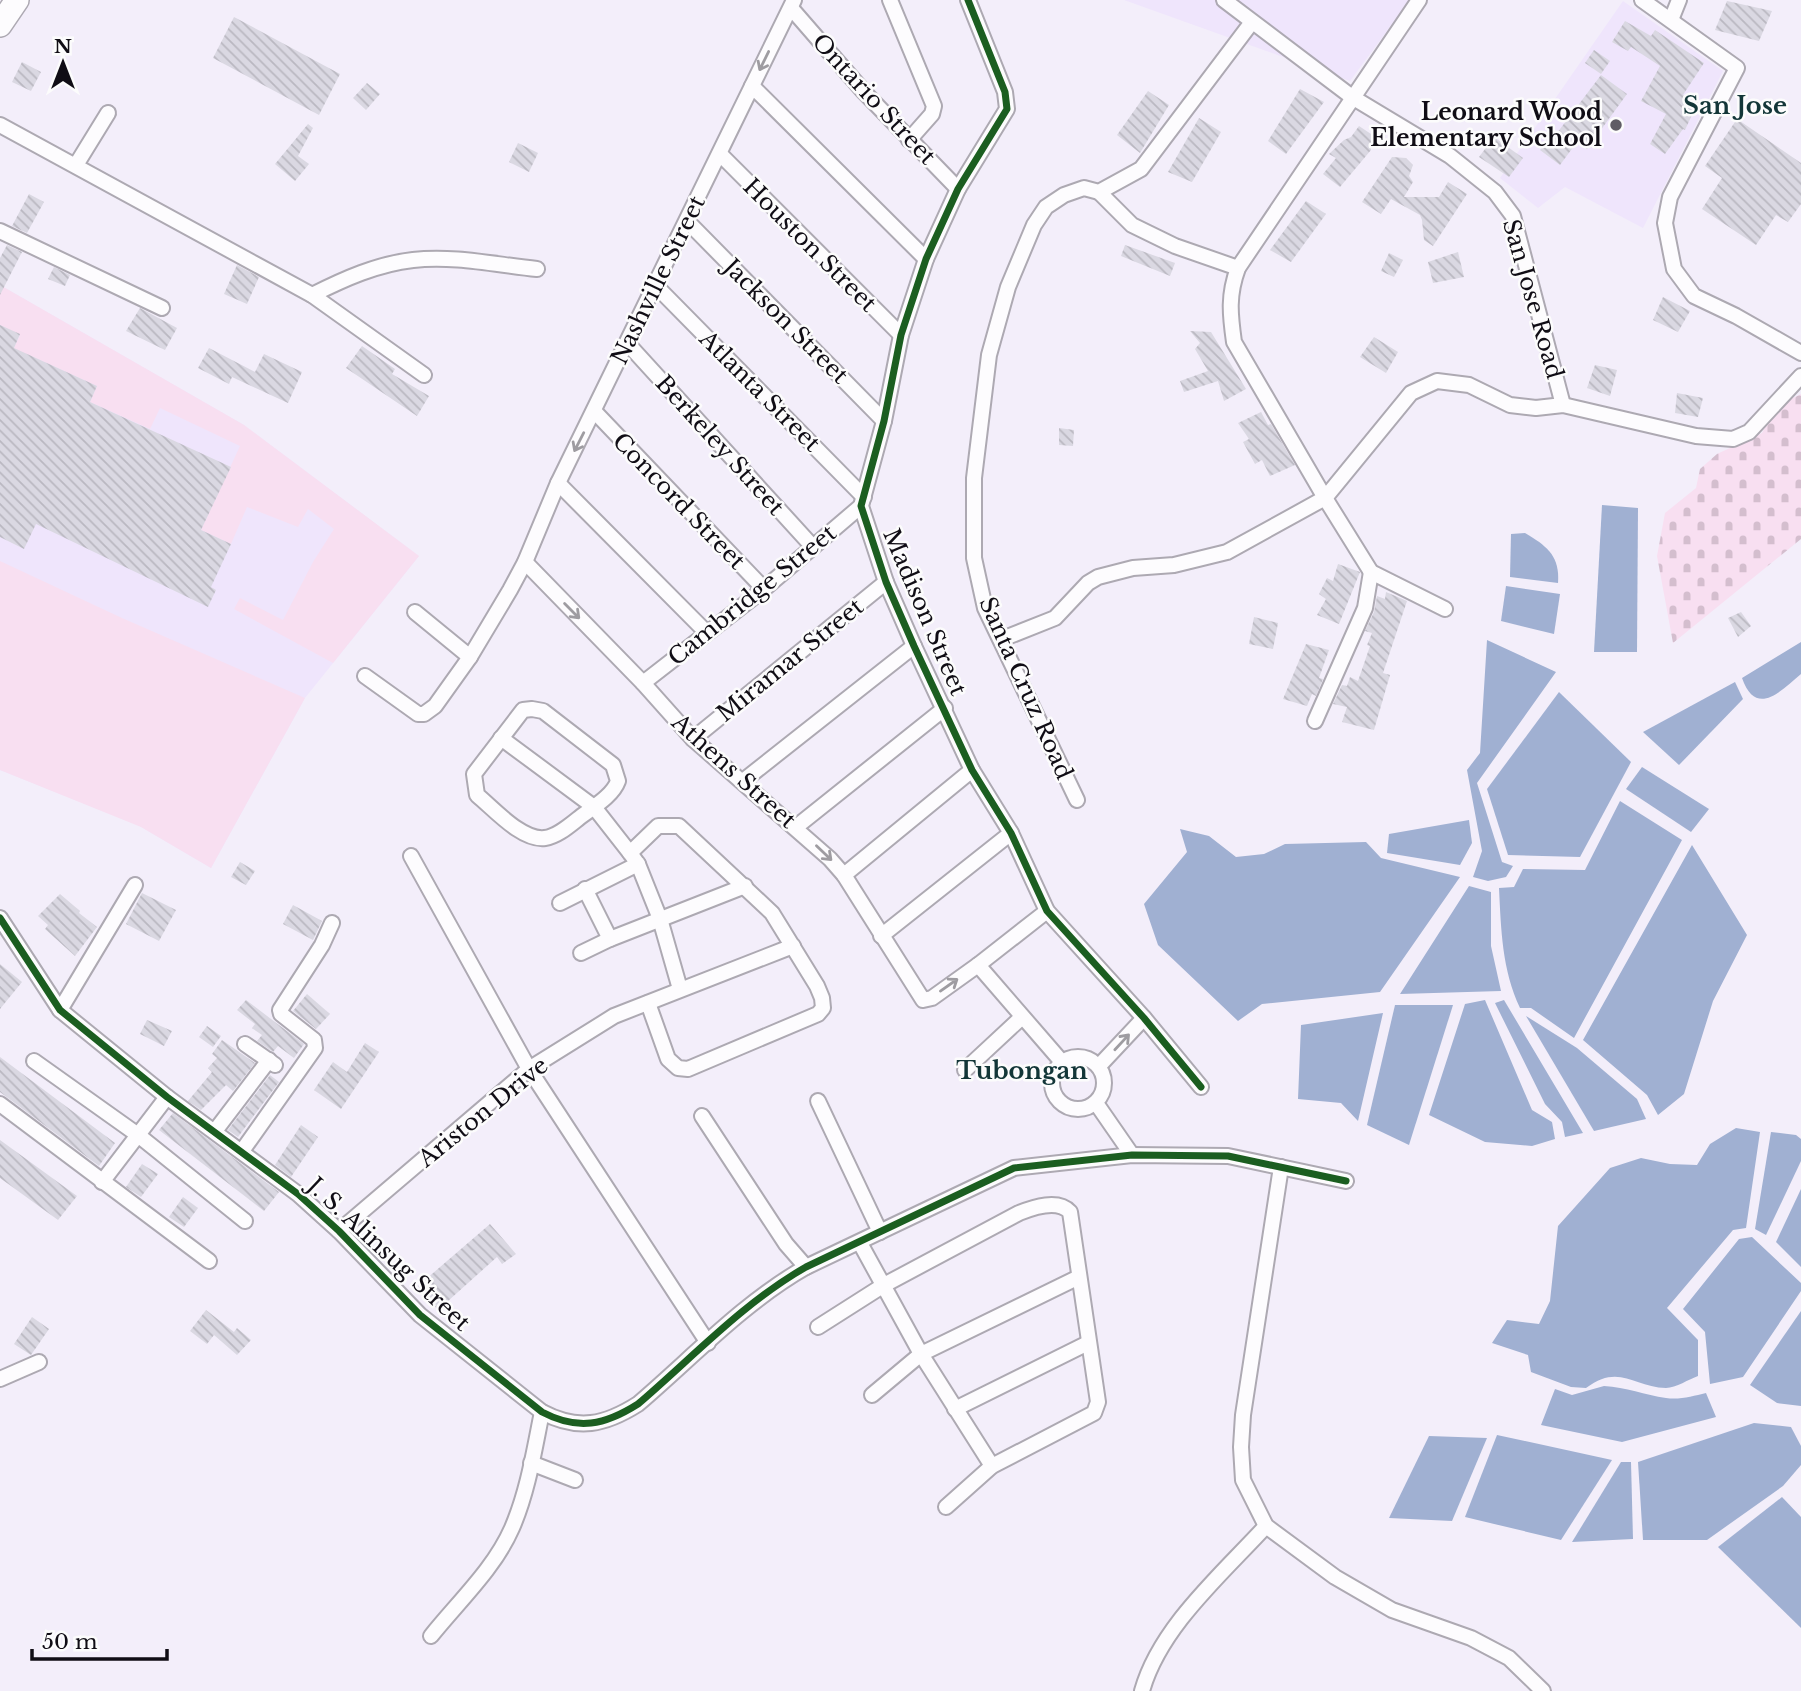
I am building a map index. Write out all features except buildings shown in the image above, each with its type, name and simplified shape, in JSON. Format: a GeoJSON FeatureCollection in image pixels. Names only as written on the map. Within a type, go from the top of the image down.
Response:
{"type":"FeatureCollection","features":[{"type":"Feature","properties":{"kind":"main road"},"geometry":{"type":"LineString","coordinates":[[0,25],[17,0]]}},
{"type":"Feature","properties":{"kind":"street"},"geometry":{"type":"LineString","coordinates":[[890,0],[934,106],[932,114],[909,140]]}},
{"type":"Feature","properties":{"kind":"street"},"geometry":{"type":"LineString","coordinates":[[862,502],[884,421],[901,335],[926,259],[958,189],[1007,109],[1008,101],[968,0]]}},
{"type":"Feature","properties":{"kind":"street","name":"San Jose Road"},"geometry":{"type":"LineString","coordinates":[[1224,0],[1352,97],[1450,156],[1495,192],[1513,216],[1563,405]]}},
{"type":"Feature","properties":{"kind":"street"},"geometry":{"type":"LineString","coordinates":[[1419,0],[1238,268],[1230,288],[1234,342],[1371,572],[1446,609]]}},
{"type":"Feature","properties":{"kind":"street"},"geometry":{"type":"LineString","coordinates":[[1642,0],[1737,68],[1671,197],[1665,223],[1674,269],[1694,296],[1737,316],[1801,353]]}},
{"type":"Feature","properties":{"kind":"street"},"geometry":{"type":"LineString","coordinates":[[1671,20],[1679,0]]}},
{"type":"Feature","properties":{"kind":"street","name":"Ontario Street"},"geometry":{"type":"LineString","coordinates":[[792,4],[909,140],[958,189]]}},
{"type":"Feature","properties":{"kind":"street","name":"Nashville Street"},"geometry":{"type":"LineString","coordinates":[[365,676],[418,714],[424,714],[435,706],[470,657],[525,562],[558,483],[792,4]]}},
{"type":"Feature","properties":{"kind":"street","name":"Santa Cruz Road"},"geometry":{"type":"LineString","coordinates":[[1077,800],[985,608],[974,558],[974,478],[989,355],[1008,287],[1034,225],[1046,207],[1064,195],[1084,188],[1099,192],[1141,169],[1252,22]]}},
{"type":"Feature","properties":{"kind":"street"},"geometry":{"type":"LineString","coordinates":[[752,86],[926,259]]}},
{"type":"Feature","properties":{"kind":"street"},"geometry":{"type":"LineString","coordinates":[[76,165],[108,113]]}},
{"type":"Feature","properties":{"kind":"street"},"geometry":{"type":"LineString","coordinates":[[0,125],[312,295],[424,375]]}},
{"type":"Feature","properties":{"kind":"street","name":"Houston Street"},"geometry":{"type":"LineString","coordinates":[[719,154],[901,335]]}},
{"type":"Feature","properties":{"kind":"street"},"geometry":{"type":"LineString","coordinates":[[1099,192],[1132,225],[1175,246],[1238,268]]}},
{"type":"Feature","properties":{"kind":"street","name":"Jackson Street"},"geometry":{"type":"LineString","coordinates":[[687,221],[884,421]]}},
{"type":"Feature","properties":{"kind":"street"},"geometry":{"type":"LineString","coordinates":[[0,231],[162,308]]}},
{"type":"Feature","properties":{"kind":"street"},"geometry":{"type":"LineString","coordinates":[[312,295],[355,274],[414,260],[457,260],[537,269]]}},
{"type":"Feature","properties":{"kind":"street","name":"Atlanta Street"},"geometry":{"type":"LineString","coordinates":[[656,286],[862,502]]}},
{"type":"Feature","properties":{"kind":"street","name":"Berkeley Street"},"geometry":{"type":"LineString","coordinates":[[628,344],[813,547]]}},
{"type":"Feature","properties":{"kind":"street"},"geometry":{"type":"LineString","coordinates":[[1002,639],[1055,618],[1088,583],[1098,577],[1133,568],[1174,565],[1227,552],[1325,498],[1411,393],[1437,381],[1469,385],[1510,405],[1536,408],[1563,405],[1696,436],[1733,439],[1749,432],[1801,376]]}},
{"type":"Feature","properties":{"kind":"street","name":"Concord Street"},"geometry":{"type":"LineString","coordinates":[[594,412],[764,589]]}},
{"type":"Feature","properties":{"kind":"street"},"geometry":{"type":"LineString","coordinates":[[558,483],[706,632]]}},
{"type":"Feature","properties":{"kind":"street","name":"Cambridge Street"},"geometry":{"type":"LineString","coordinates":[[643,683],[764,589],[862,502]]}},
{"type":"Feature","properties":{"kind":"street","name":"Madison Street"},"geometry":{"type":"LineString","coordinates":[[862,502],[887,582],[914,646],[972,769],[1011,833],[1047,911],[1144,1018],[1201,1087]]}},
{"type":"Feature","properties":{"kind":"street","name":"Athens Street"},"geometry":{"type":"LineString","coordinates":[[525,562],[643,683],[693,739],[796,827],[844,875],[920,998],[927,1000],[978,965]]}},
{"type":"Feature","properties":{"kind":"street"},"geometry":{"type":"LineString","coordinates":[[1315,721],[1365,608],[1371,572]]}},
{"type":"Feature","properties":{"kind":"street","name":"Miramar Street"},"geometry":{"type":"LineString","coordinates":[[693,739],[887,582]]}},
{"type":"Feature","properties":{"kind":"street"},"geometry":{"type":"LineString","coordinates":[[415,612],[470,657]]}},
{"type":"Feature","properties":{"kind":"street"},"geometry":{"type":"LineString","coordinates":[[743,781],[914,646]]}},
{"type":"Feature","properties":{"kind":"street"},"geometry":{"type":"LineString","coordinates":[[796,827],[944,708]]}},
{"type":"Feature","properties":{"kind":"street"},"geometry":{"type":"LineString","coordinates":[[523,710],[543,711],[613,765],[618,781],[615,789],[594,807],[559,833],[547,838],[534,838],[523,834],[477,795],[474,774],[523,710]]}},
{"type":"Feature","properties":{"kind":"street"},"geometry":{"type":"LineString","coordinates":[[501,738],[594,807],[634,859],[660,919],[680,989]]}},
{"type":"Feature","properties":{"kind":"street"},"geometry":{"type":"LineString","coordinates":[[844,875],[972,769]]}},
{"type":"Feature","properties":{"kind":"street"},"geometry":{"type":"LineString","coordinates":[[561,904],[634,859],[658,826],[679,827],[772,913],[822,998],[823,1008],[818,1014],[688,1069],[674,1066],[668,1059],[648,1003]]}},
{"type":"Feature","properties":{"kind":"street"},"geometry":{"type":"LineString","coordinates":[[881,936],[1011,833]]}},
{"type":"Feature","properties":{"kind":"street"},"geometry":{"type":"LineString","coordinates":[[411,856],[529,1069],[708,1343]]}},
{"type":"Feature","properties":{"kind":"street"},"geometry":{"type":"LineString","coordinates":[[61,1010],[135,886]]}},
{"type":"Feature","properties":{"kind":"street"},"geometry":{"type":"LineString","coordinates":[[581,953],[745,886]]}},
{"type":"Feature","properties":{"kind":"street"},"geometry":{"type":"LineString","coordinates":[[585,889],[610,939]]}},
{"type":"Feature","properties":{"kind":"street"},"geometry":{"type":"LineString","coordinates":[[1047,911],[978,965],[1062,1062]]}},
{"type":"Feature","properties":{"kind":"street","name":"J. S. Alinsug Street"},"geometry":{"type":"LineString","coordinates":[[0,918],[61,1010],[167,1097],[298,1194],[339,1231],[420,1315],[542,1412],[559,1421],[591,1424],[623,1413],[638,1404],[744,1309],[777,1284],[806,1267],[1014,1168],[1132,1155],[1228,1156],[1346,1181]]}},
{"type":"Feature","properties":{"kind":"street"},"geometry":{"type":"LineString","coordinates":[[242,1151],[315,1048],[314,1040],[280,1012],[322,945],[332,923]]}},
{"type":"Feature","properties":{"kind":"street","name":"Ariston Drive"},"geometry":{"type":"LineString","coordinates":[[339,1231],[529,1069],[614,1016],[793,946]]}},
{"type":"Feature","properties":{"kind":"street"},"geometry":{"type":"LineString","coordinates":[[965,1070],[1022,1017]]}},
{"type":"Feature","properties":{"kind":"street"},"geometry":{"type":"LineString","coordinates":[[1099,1066],[1144,1018]]}},
{"type":"Feature","properties":{"kind":"street"},"geometry":{"type":"LineString","coordinates":[[215,1131],[272,1063],[245,1044]]}},
{"type":"Feature","properties":{"kind":"street"},"geometry":{"type":"LineString","coordinates":[[1074,1056],[1088,1058],[1099,1066],[1105,1078],[1104,1092],[1096,1103],[1083,1110],[1069,1108],[1058,1100],[1052,1087],[1054,1073],[1062,1062],[1074,1056]]}},
{"type":"Feature","properties":{"kind":"street"},"geometry":{"type":"LineString","coordinates":[[34,1060],[138,1135],[245,1221]]}},
{"type":"Feature","properties":{"kind":"street"},"geometry":{"type":"LineString","coordinates":[[102,1182],[167,1097]]}},
{"type":"Feature","properties":{"kind":"street"},"geometry":{"type":"LineString","coordinates":[[817,1101],[880,1232]]}},
{"type":"Feature","properties":{"kind":"street"},"geometry":{"type":"LineString","coordinates":[[1096,1103],[1132,1155]]}},
{"type":"Feature","properties":{"kind":"street"},"geometry":{"type":"LineString","coordinates":[[0,1104],[209,1261]]}},
{"type":"Feature","properties":{"kind":"street"},"geometry":{"type":"LineString","coordinates":[[702,1116],[786,1244],[806,1267]]}},
{"type":"Feature","properties":{"kind":"street"},"geometry":{"type":"LineString","coordinates":[[1281,1167],[1243,1415],[1243,1480],[1266,1526],[1335,1577],[1392,1610],[1471,1639],[1509,1658],[1543,1691]]}},
{"type":"Feature","properties":{"kind":"street"},"geometry":{"type":"LineString","coordinates":[[818,1327],[884,1285],[1018,1213],[1029,1208],[1058,1204],[1065,1206],[1070,1212],[1097,1409],[992,1466],[946,1507]]}},
{"type":"Feature","properties":{"kind":"street"},"geometry":{"type":"LineString","coordinates":[[860,1243],[921,1354],[992,1466]]}},
{"type":"Feature","properties":{"kind":"street"},"geometry":{"type":"LineString","coordinates":[[872,1395],[921,1354],[1079,1277]]}},
{"type":"Feature","properties":{"kind":"street"},"geometry":{"type":"LineString","coordinates":[[954,1409],[1088,1343]]}},
{"type":"Feature","properties":{"kind":"street"},"geometry":{"type":"LineString","coordinates":[[0,1379],[39,1362]]}},
{"type":"Feature","properties":{"kind":"street"},"geometry":{"type":"LineString","coordinates":[[431,1636],[484,1575],[498,1555],[516,1519],[526,1489],[542,1412]]}},
{"type":"Feature","properties":{"kind":"street"},"geometry":{"type":"LineString","coordinates":[[531,1463],[575,1480]]}},
{"type":"Feature","properties":{"kind":"street"},"geometry":{"type":"LineString","coordinates":[[1142,1691],[1160,1647],[1266,1526]]}},
{"type":"Feature","properties":{"kind":"shaded area"},"geometry":{"type":"Polygon","coordinates":[[[1124,0],[1410,0],[1350,81],[1124,0]]]}},
{"type":"Feature","properties":{"kind":"shaded area","name":"Leonard Wood Elementary School"},"geometry":{"type":"Polygon","coordinates":[[[1623,1],[1723,71],[1643,228],[1565,187],[1538,208],[1500,178],[1623,1]]]}},
{"type":"Feature","properties":{"kind":"shaded area"},"geometry":{"type":"Polygon","coordinates":[[[0,285],[244,425],[419,556],[305,698],[211,868],[138,825],[0,770],[0,285]]]}},
{"type":"Feature","properties":{"kind":"green space"},"geometry":{"type":"Polygon","coordinates":[[[0,285],[244,425],[419,556],[333,663],[234,609],[240,598],[283,620],[313,562],[334,529],[308,509],[298,527],[247,507],[231,544],[201,530],[240,446],[160,408],[150,429],[90,402],[97,386],[29,355],[0,378],[20,335],[0,325],[0,285]]]}},
{"type":"Feature","properties":{"kind":"green space"},"geometry":{"type":"Polygon","coordinates":[[[1801,394],[1801,539],[1673,643],[1657,556],[1665,513],[1696,488],[1700,469],[1717,454],[1762,433],[1771,415],[1785,402],[1801,394]]]}},
{"type":"Feature","properties":{"kind":"green space"},"geometry":{"type":"Polygon","coordinates":[[[0,561],[305,698],[211,868],[141,827],[0,770],[0,561]]]}},
{"type":"Feature","properties":{"kind":"water"},"geometry":{"type":"Polygon","coordinates":[[[1602,505],[1638,508],[1637,652],[1594,652],[1602,505]]]}},
{"type":"Feature","properties":{"kind":"water"},"geometry":{"type":"Polygon","coordinates":[[[1525,533],[1551,553],[1557,566],[1558,583],[1510,577],[1511,534],[1525,533]]]}},
{"type":"Feature","properties":{"kind":"water"},"geometry":{"type":"Polygon","coordinates":[[[1506,586],[1560,594],[1554,634],[1501,621],[1506,586]]]}},
{"type":"Feature","properties":{"kind":"water"},"geometry":{"type":"Polygon","coordinates":[[[1487,640],[1556,672],[1477,783],[1502,862],[1513,866],[1506,877],[1488,881],[1473,877],[1482,851],[1467,770],[1480,753],[1487,640]]]}},
{"type":"Feature","properties":{"kind":"water"},"geometry":{"type":"Polygon","coordinates":[[[1801,642],[1801,674],[1769,697],[1754,697],[1742,678],[1801,642]]]}},
{"type":"Feature","properties":{"kind":"water"},"geometry":{"type":"Polygon","coordinates":[[[1735,682],[1743,699],[1679,765],[1643,732],[1735,682]]]}},
{"type":"Feature","properties":{"kind":"water"},"geometry":{"type":"Polygon","coordinates":[[[1559,692],[1631,762],[1580,857],[1508,855],[1487,789],[1559,692]]]}},
{"type":"Feature","properties":{"kind":"water"},"geometry":{"type":"Polygon","coordinates":[[[1642,767],[1709,809],[1691,832],[1626,789],[1642,767]]]}},
{"type":"Feature","properties":{"kind":"water"},"geometry":{"type":"Polygon","coordinates":[[[1620,801],[1682,840],[1574,1038],[1531,1008],[1520,1008],[1506,964],[1499,888],[1514,887],[1523,869],[1585,870],[1620,801]]]}},
{"type":"Feature","properties":{"kind":"water"},"geometry":{"type":"Polygon","coordinates":[[[1469,820],[1472,843],[1460,865],[1387,853],[1389,834],[1469,820]]]}},
{"type":"Feature","properties":{"kind":"water"},"geometry":{"type":"Polygon","coordinates":[[[1180,829],[1209,836],[1236,857],[1264,854],[1285,844],[1366,842],[1381,858],[1460,877],[1380,992],[1262,1004],[1238,1021],[1158,945],[1144,904],[1187,852],[1180,829]]]}},
{"type":"Feature","properties":{"kind":"water"},"geometry":{"type":"Polygon","coordinates":[[[1692,845],[1747,935],[1713,1001],[1684,1094],[1658,1115],[1647,1095],[1583,1040],[1692,845]]]}},
{"type":"Feature","properties":{"kind":"water"},"geometry":{"type":"Polygon","coordinates":[[[1469,886],[1491,892],[1491,946],[1501,991],[1400,994],[1469,886]]]}},
{"type":"Feature","properties":{"kind":"water"},"geometry":{"type":"Polygon","coordinates":[[[1485,1000],[1532,1110],[1552,1122],[1555,1139],[1532,1146],[1485,1142],[1429,1115],[1465,1004],[1485,1000]]]}},
{"type":"Feature","properties":{"kind":"water"},"geometry":{"type":"Polygon","coordinates":[[[1504,1000],[1583,1133],[1565,1137],[1562,1122],[1545,1104],[1495,1003],[1504,1000]]]}},
{"type":"Feature","properties":{"kind":"water"},"geometry":{"type":"Polygon","coordinates":[[[1395,1005],[1453,1005],[1409,1145],[1367,1125],[1395,1005]]]}},
{"type":"Feature","properties":{"kind":"water"},"geometry":{"type":"Polygon","coordinates":[[[1383,1013],[1358,1121],[1341,1103],[1298,1099],[1301,1025],[1383,1013]]]}},
{"type":"Feature","properties":{"kind":"water"},"geometry":{"type":"Polygon","coordinates":[[[1526,1016],[1577,1048],[1637,1099],[1646,1119],[1594,1131],[1526,1016]]]}},
{"type":"Feature","properties":{"kind":"water"},"geometry":{"type":"Polygon","coordinates":[[[1736,1128],[1760,1132],[1746,1228],[1733,1230],[1667,1308],[1698,1340],[1698,1376],[1670,1388],[1617,1377],[1608,1377],[1586,1388],[1571,1387],[1531,1372],[1528,1355],[1492,1343],[1507,1320],[1539,1324],[1550,1301],[1558,1226],[1610,1168],[1641,1158],[1670,1164],[1697,1165],[1710,1144],[1736,1128]]]}},
{"type":"Feature","properties":{"kind":"water"},"geometry":{"type":"Polygon","coordinates":[[[1771,1132],[1796,1135],[1801,1139],[1801,1161],[1766,1235],[1755,1229],[1771,1132]]]}},
{"type":"Feature","properties":{"kind":"water"},"geometry":{"type":"Polygon","coordinates":[[[1801,1189],[1801,1267],[1776,1242],[1801,1189]]]}},
{"type":"Feature","properties":{"kind":"water"},"geometry":{"type":"Polygon","coordinates":[[[1752,1237],[1801,1283],[1801,1291],[1743,1377],[1710,1384],[1705,1332],[1683,1309],[1739,1239],[1752,1237]]]}},
{"type":"Feature","properties":{"kind":"water"},"geometry":{"type":"Polygon","coordinates":[[[1801,1311],[1801,1406],[1777,1403],[1750,1385],[1801,1311]]]}},
{"type":"Feature","properties":{"kind":"water"},"geometry":{"type":"Polygon","coordinates":[[[1604,1386],[1671,1398],[1706,1393],[1716,1417],[1622,1442],[1541,1425],[1555,1389],[1572,1395],[1604,1386]]]}},
{"type":"Feature","properties":{"kind":"water"},"geometry":{"type":"Polygon","coordinates":[[[1754,1423],[1791,1427],[1801,1446],[1801,1465],[1783,1486],[1707,1540],[1643,1540],[1638,1462],[1754,1423]]]}},
{"type":"Feature","properties":{"kind":"water"},"geometry":{"type":"Polygon","coordinates":[[[1497,1435],[1612,1460],[1561,1540],[1465,1517],[1497,1435]]]}},
{"type":"Feature","properties":{"kind":"water"},"geometry":{"type":"Polygon","coordinates":[[[1429,1436],[1487,1438],[1452,1521],[1389,1518],[1429,1436]]]}},
{"type":"Feature","properties":{"kind":"water"},"geometry":{"type":"Polygon","coordinates":[[[1621,1462],[1631,1462],[1633,1539],[1572,1542],[1621,1462]]]}},
{"type":"Feature","properties":{"kind":"water"},"geometry":{"type":"Polygon","coordinates":[[[1782,1497],[1801,1517],[1801,1628],[1718,1547],[1782,1497]]]}},
{"type":"Feature","properties":{"kind":"cycle path"},"geometry":{"type":"LineString","coordinates":[[968,0],[1005,92],[1007,109],[958,189],[926,259],[901,335],[884,421],[861,506],[886,582],[914,646],[972,770],[1011,833],[1047,911],[1144,1018],[1201,1087]]}},
{"type":"Feature","properties":{"kind":"cycle path"},"geometry":{"type":"LineString","coordinates":[[0,918],[60,1010],[167,1097],[298,1194],[339,1231],[420,1315],[542,1412],[568,1422],[603,1421],[626,1411],[638,1404],[719,1331],[783,1281],[806,1267],[1014,1168],[1132,1155],[1228,1156],[1346,1181]]}},
{"type":"Feature","properties":{"kind":"place","name":"Leonard Wood Elementary School"},"geometry":{"type":"Point","coordinates":[1616,125]}},
{"type":"Feature","properties":{"kind":"district","name":"San Jose"},"geometry":{"type":"Point","coordinates":[1735,106]}},
{"type":"Feature","properties":{"kind":"district","name":"Tubongan"},"geometry":{"type":"Point","coordinates":[1022,1071]}}]}
